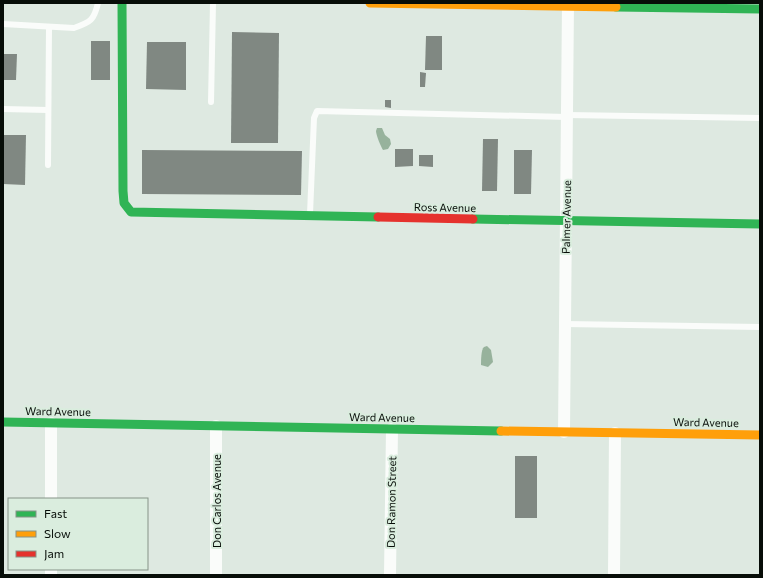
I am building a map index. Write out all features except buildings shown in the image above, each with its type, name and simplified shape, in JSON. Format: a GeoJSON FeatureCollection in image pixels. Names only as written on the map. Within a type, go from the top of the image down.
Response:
{"type":"FeatureCollection","features":[{"type":"Feature","properties":{"kind":"street","name":"Ross Avenue"},"geometry":{"type":"LineString","coordinates":[[122,3],[123,191],[124,203],[131,212],[148,214],[566,222],[760,224]]}},
{"type":"Feature","properties":{"kind":"street"},"geometry":{"type":"LineString","coordinates":[[370,3],[760,9]]}},
{"type":"Feature","properties":{"kind":"street","name":"Palmer Avenue"},"geometry":{"type":"LineString","coordinates":[[564,432],[568,5]]}},
{"type":"Feature","properties":{"kind":"street","name":"Ward Avenue"},"geometry":{"type":"LineString","coordinates":[[3,422],[760,435]]}},
{"type":"Feature","properties":{"kind":"street"},"geometry":{"type":"LineString","coordinates":[[51,423],[51,498]]}},
{"type":"Feature","properties":{"kind":"street","name":"Don Carlos Avenue"},"geometry":{"type":"LineString","coordinates":[[216,426],[216,575]]}},
{"type":"Feature","properties":{"kind":"street","name":"Don Ramon Street"},"geometry":{"type":"LineString","coordinates":[[390,575],[392,429]]}},
{"type":"Feature","properties":{"kind":"street"},"geometry":{"type":"LineString","coordinates":[[614,575],[615,433]]}},
{"type":"Feature","properties":{"kind":"lane"},"geometry":{"type":"LineString","coordinates":[[3,24],[74,28],[85,24],[95,16],[98,3]]}},
{"type":"Feature","properties":{"kind":"lane"},"geometry":{"type":"LineString","coordinates":[[211,102],[213,3]]}},
{"type":"Feature","properties":{"kind":"lane"},"geometry":{"type":"LineString","coordinates":[[48,165],[49,27]]}},
{"type":"Feature","properties":{"kind":"lane"},"geometry":{"type":"LineString","coordinates":[[3,110],[48,110]]}},
{"type":"Feature","properties":{"kind":"lane"},"geometry":{"type":"LineString","coordinates":[[310,216],[314,118],[317,111],[760,118]]}},
{"type":"Feature","properties":{"kind":"lane"},"geometry":{"type":"LineString","coordinates":[[565,324],[760,327]]}},
{"type":"Feature","properties":{"kind":"shaded area"},"geometry":{"type":"Polygon","coordinates":[[[377,128],[382,128],[385,135],[390,139],[391,144],[388,149],[383,150],[377,135],[377,128]]]}},
{"type":"Feature","properties":{"kind":"shaded area"},"geometry":{"type":"Polygon","coordinates":[[[487,346],[491,350],[493,362],[488,367],[481,365],[482,350],[487,346]]]}},
{"type":"Feature","properties":{"kind":"traffic: fast"},"geometry":{"type":"LineString","coordinates":[[122,3],[123,191],[124,203],[131,212],[378,217]]}},
{"type":"Feature","properties":{"kind":"traffic: fast"},"geometry":{"type":"LineString","coordinates":[[616,7],[760,9]]}},
{"type":"Feature","properties":{"kind":"traffic: fast"},"geometry":{"type":"LineString","coordinates":[[473,219],[760,224]]}},
{"type":"Feature","properties":{"kind":"traffic: fast"},"geometry":{"type":"LineString","coordinates":[[3,422],[501,431]]}},
{"type":"Feature","properties":{"kind":"traffic: slow"},"geometry":{"type":"LineString","coordinates":[[370,3],[616,7]]}},
{"type":"Feature","properties":{"kind":"traffic: slow"},"geometry":{"type":"LineString","coordinates":[[501,431],[760,435]]}},
{"type":"Feature","properties":{"kind":"traffic: jam"},"geometry":{"type":"LineString","coordinates":[[378,217],[473,219]]}}]}
